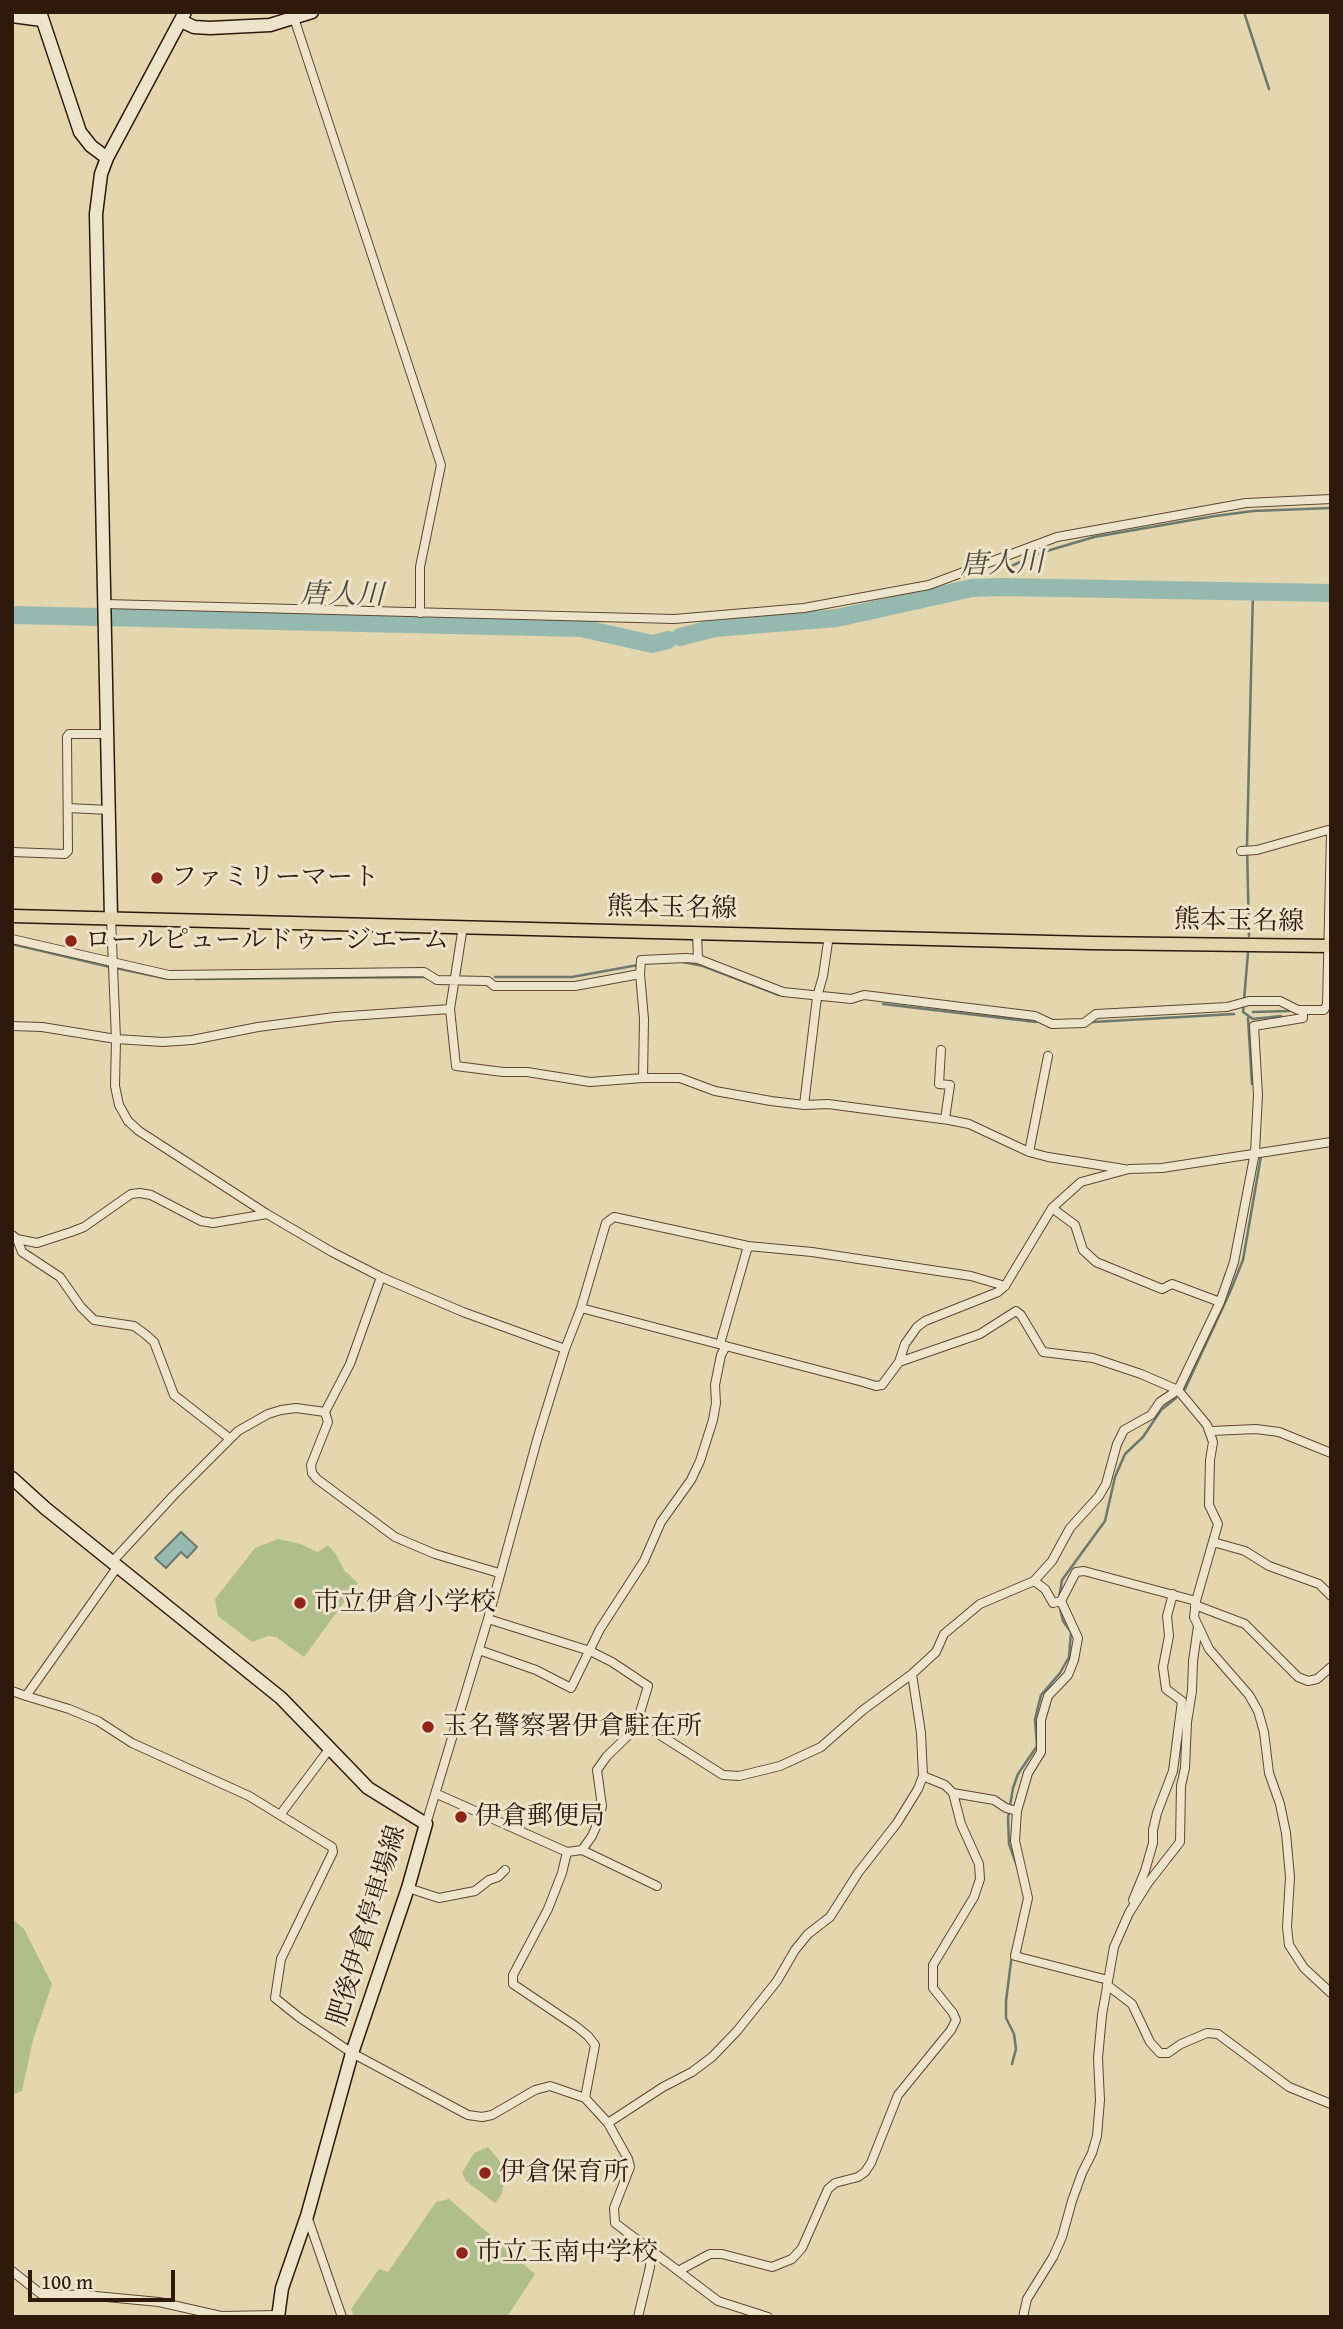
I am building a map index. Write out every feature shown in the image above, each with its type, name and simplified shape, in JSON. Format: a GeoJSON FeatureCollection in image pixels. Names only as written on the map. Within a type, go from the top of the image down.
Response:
{"type":"FeatureCollection","features":[{"type":"Feature","properties":{"kind":"main road","name":"熊本玉名線"},"geometry":{"type":"LineString","coordinates":[[12,916],[1091,943],[1329,946]]}},
{"type":"Feature","properties":{"kind":"street"},"geometry":{"type":"LineString","coordinates":[[312,12],[293,15],[270,25],[210,28],[194,27],[183,16],[101,174],[96,214],[115,1086],[119,1105],[128,1121],[139,1131],[267,1214],[332,1252],[381,1277],[463,1312],[565,1349]]}},
{"type":"Feature","properties":{"kind":"street"},"geometry":{"type":"LineString","coordinates":[[293,15],[441,465],[420,566],[420,613]]}},
{"type":"Feature","properties":{"kind":"street"},"geometry":{"type":"LineString","coordinates":[[12,16],[41,16],[80,132],[91,146],[107,158]]}},
{"type":"Feature","properties":{"kind":"street"},"geometry":{"type":"LineString","coordinates":[[105,612],[420,613],[674,619],[804,608],[929,585],[1057,537],[1246,503],[1331,499]]}},
{"type":"Feature","properties":{"kind":"street"},"geometry":{"type":"LineString","coordinates":[[12,852],[65,854],[68,851],[67,737],[69,734],[107,734]]}},
{"type":"Feature","properties":{"kind":"street"},"geometry":{"type":"LineString","coordinates":[[68,808],[109,810]]}},
{"type":"Feature","properties":{"kind":"street"},"geometry":{"type":"LineString","coordinates":[[643,1078],[641,960],[698,959],[766,988],[817,997],[851,999],[864,995],[1035,1016],[1052,1024],[1084,1023],[1096,1014],[1227,1007],[1245,1002],[1280,1001],[1298,1010],[1324,1010],[1329,1004],[1331,833],[1328,830],[1245,851]]}},
{"type":"Feature","properties":{"kind":"street"},"geometry":{"type":"LineString","coordinates":[[463,926],[450,1009],[456,1066],[527,1072],[590,1082],[680,1078],[715,1091],[804,1105],[828,1104],[970,1124],[1029,1152],[1129,1170]]}},
{"type":"Feature","properties":{"kind":"street"},"geometry":{"type":"LineString","coordinates":[[697,932],[698,959]]}},
{"type":"Feature","properties":{"kind":"street"},"geometry":{"type":"LineString","coordinates":[[804,1105],[817,997],[829,936]]}},
{"type":"Feature","properties":{"kind":"street"},"geometry":{"type":"LineString","coordinates":[[12,939],[113,969],[169,975],[424,972],[437,980],[488,981],[494,986],[575,986],[640,969]]}},
{"type":"Feature","properties":{"kind":"street"},"geometry":{"type":"LineString","coordinates":[[12,1026],[43,1027],[116,1039],[163,1042],[335,1017],[450,1009]]}},
{"type":"Feature","properties":{"kind":"street"},"geometry":{"type":"LineString","coordinates":[[639,1721],[723,1775],[739,1776],[780,1766],[821,1747],[863,1710],[912,1674],[936,1652],[944,1634],[980,1604],[1034,1581],[1052,1561],[1070,1528],[1099,1496],[1106,1484],[1117,1444],[1124,1430],[1151,1415],[1160,1402],[1178,1390],[1220,1301],[1234,1262],[1255,1152],[1258,1095],[1254,1026],[1303,1018],[1303,1010]]}},
{"type":"Feature","properties":{"kind":"street"},"geometry":{"type":"LineString","coordinates":[[942,1050],[939,1084],[950,1085],[945,1119]]}},
{"type":"Feature","properties":{"kind":"street"},"geometry":{"type":"LineString","coordinates":[[1029,1152],[1048,1056]]}},
{"type":"Feature","properties":{"kind":"street"},"geometry":{"type":"LineString","coordinates":[[581,1308],[877,1386],[888,1380],[899,1362],[905,1343],[917,1327],[925,1321],[998,1292],[1005,1286],[1052,1208],[1081,1182],[1129,1170],[1162,1168],[1331,1142]]}},
{"type":"Feature","properties":{"kind":"street"},"geometry":{"type":"LineString","coordinates":[[15,1237],[37,1243],[71,1233],[131,1194],[140,1193],[151,1195],[201,1221],[213,1223],[267,1214]]}},
{"type":"Feature","properties":{"kind":"street"},"geometry":{"type":"LineString","coordinates":[[1052,1208],[1075,1225],[1083,1250],[1096,1262],[1162,1289],[1172,1284],[1220,1301]]}},
{"type":"Feature","properties":{"kind":"street"},"geometry":{"type":"LineString","coordinates":[[426,1824],[437,1794],[565,1349],[581,1308],[606,1223],[614,1217],[748,1246],[812,1252],[971,1276],[1005,1286]]}},
{"type":"Feature","properties":{"kind":"street"},"geometry":{"type":"LineString","coordinates":[[15,1237],[22,1252],[60,1277],[81,1307],[94,1320],[134,1326],[154,1342],[174,1395],[229,1438]]}},
{"type":"Feature","properties":{"kind":"street"},"geometry":{"type":"LineString","coordinates":[[479,1650],[536,1670],[571,1688],[600,1629],[644,1561],[661,1522],[691,1480],[699,1461],[713,1420],[715,1385],[723,1345],[748,1246]]}},
{"type":"Feature","properties":{"kind":"street"},"geometry":{"type":"LineString","coordinates":[[381,1277],[350,1364],[325,1412],[328,1422],[311,1465],[312,1473],[395,1536],[427,1551],[499,1573]]}},
{"type":"Feature","properties":{"kind":"street"},"geometry":{"type":"LineString","coordinates":[[899,1362],[980,1334],[1016,1311],[1043,1352],[1093,1359],[1141,1374],[1178,1390],[1211,1431],[1213,1442],[1209,1505],[1218,1524],[1195,1603],[1194,1617],[1209,1649],[1249,1695],[1258,1711],[1264,1732],[1269,1773],[1280,1804],[1286,1833],[1290,1877],[1287,1927],[1289,1945],[1304,1968],[1331,1993]]}},
{"type":"Feature","properties":{"kind":"street"},"geometry":{"type":"LineString","coordinates":[[26,1696],[115,1564],[229,1438],[268,1414],[281,1410],[296,1408],[325,1412]]}},
{"type":"Feature","properties":{"kind":"street"},"geometry":{"type":"LineString","coordinates":[[1211,1431],[1256,1429],[1279,1432],[1331,1453]]}},
{"type":"Feature","properties":{"kind":"street","name":"肥後伊倉停車場線"},"geometry":{"type":"LineString","coordinates":[[12,1478],[45,1508],[281,1699],[368,1788],[426,1824],[408,1888],[352,2053],[307,2216],[282,2288],[278,2316]]}},
{"type":"Feature","properties":{"kind":"street"},"geometry":{"type":"LineString","coordinates":[[1213,1542],[1245,1552],[1269,1566],[1319,1584],[1331,1596]]}},
{"type":"Feature","properties":{"kind":"street"},"geometry":{"type":"LineString","coordinates":[[1058,1601],[1076,1572],[1084,1571],[1173,1594],[1245,1623],[1298,1677],[1308,1681],[1317,1679],[1331,1667]]}},
{"type":"Feature","properties":{"kind":"street"},"geometry":{"type":"LineString","coordinates":[[1034,1581],[1045,1589],[1053,1602],[1058,1601]]}},
{"type":"Feature","properties":{"kind":"street"},"geometry":{"type":"LineString","coordinates":[[1023,2317],[1027,2299],[1062,2237],[1072,2201],[1093,2153],[1100,2100],[1098,2058],[1114,1947],[1148,1861],[1157,1813],[1173,1771],[1182,1701],[1166,1689],[1163,1667],[1169,1636],[1167,1616],[1173,1594]]}},
{"type":"Feature","properties":{"kind":"street"},"geometry":{"type":"LineString","coordinates":[[1058,1601],[1078,1639],[1068,1675],[1048,1696],[1041,1720],[1041,1752],[1028,1773],[1012,1810],[1015,1841],[1028,1898],[1015,1956],[1108,1982],[1132,2004],[1150,2042],[1160,2053],[1168,2053],[1207,2033],[1218,2034],[1289,2087],[1331,2104]]}},
{"type":"Feature","properties":{"kind":"street"},"geometry":{"type":"LineString","coordinates":[[488,1619],[590,1651],[648,1686],[635,1729],[607,1756],[597,1770],[602,1806],[599,1820],[582,1850]]}},
{"type":"Feature","properties":{"kind":"street"},"geometry":{"type":"LineString","coordinates":[[1129,1913],[1148,1883],[1181,1842],[1181,1786],[1198,1626]]}},
{"type":"Feature","properties":{"kind":"street"},"geometry":{"type":"LineString","coordinates":[[608,2123],[692,2072],[737,2031],[777,1981],[802,1942],[830,1917],[858,1873],[897,1823],[923,1776],[921,1733],[912,1674]]}},
{"type":"Feature","properties":{"kind":"street"},"geometry":{"type":"LineString","coordinates":[[12,1691],[98,1721],[132,1743],[248,1796],[332,1847],[333,1852],[281,1959],[275,1998],[352,2053],[468,2115],[482,2118],[492,2115],[535,2090],[550,2086],[585,2098],[608,2123],[628,2159],[629,2167],[614,2208],[615,2223],[718,2301],[768,2317]]}},
{"type":"Feature","properties":{"kind":"street"},"geometry":{"type":"LineString","coordinates":[[280,1815],[330,1748]]}},
{"type":"Feature","properties":{"kind":"street"},"geometry":{"type":"LineString","coordinates":[[923,1776],[944,1785],[953,1793],[994,1800],[1012,1810]]}},
{"type":"Feature","properties":{"kind":"street"},"geometry":{"type":"LineString","coordinates":[[680,2270],[710,2254],[722,2254],[772,2267],[792,2259],[803,2248],[828,2189],[835,2183],[865,2172],[898,2095],[951,2030],[956,2021],[953,2012],[933,1988],[933,1965],[974,1897],[980,1879],[979,1864],[961,1824],[953,1793]]}},
{"type":"Feature","properties":{"kind":"street"},"geometry":{"type":"LineString","coordinates":[[437,1794],[567,1852],[582,1850],[657,1886]]}},
{"type":"Feature","properties":{"kind":"street"},"geometry":{"type":"LineString","coordinates":[[567,1852],[548,1909],[513,1975],[513,1984],[589,2036],[594,2045],[585,2098]]}},
{"type":"Feature","properties":{"kind":"street"},"geometry":{"type":"LineString","coordinates":[[408,1888],[439,1898],[475,1891],[489,1880],[499,1877],[505,1870]]}},
{"type":"Feature","properties":{"kind":"street"},"geometry":{"type":"LineString","coordinates":[[307,2216],[342,2317]]}},
{"type":"Feature","properties":{"kind":"street"},"geometry":{"type":"LineString","coordinates":[[638,2317],[650,2267],[651,2249]]}},
{"type":"Feature","properties":{"kind":"street"},"geometry":{"type":"LineString","coordinates":[[12,2271],[41,2294],[159,2302],[221,2316],[278,2316]]}},
{"type":"Feature","properties":{"kind":"green space"},"geometry":{"type":"Polygon","coordinates":[[[278,1539],[318,1552],[328,1545],[344,1570],[358,1583],[304,1657],[276,1637],[268,1636],[252,1642],[218,1616],[215,1599],[255,1548],[278,1539]]]}},
{"type":"Feature","properties":{"kind":"green space"},"geometry":{"type":"Polygon","coordinates":[[[12,1918],[24,1929],[52,1984],[33,2040],[22,2091],[12,2095],[12,1918]]]}},
{"type":"Feature","properties":{"kind":"green space"},"geometry":{"type":"Polygon","coordinates":[[[488,2147],[502,2164],[498,2171],[505,2177],[502,2194],[495,2203],[466,2181],[462,2173],[474,2153],[488,2147]]]}},
{"type":"Feature","properties":{"kind":"green space","name":"市立玉南中学校"},"geometry":{"type":"Polygon","coordinates":[[[449,2199],[535,2274],[507,2317],[354,2317],[351,2309],[379,2269],[388,2272],[436,2202],[449,2199]]]}},
{"type":"Feature","properties":{"kind":"water"},"geometry":{"type":"Polygon","coordinates":[[[181,1532],[197,1547],[187,1558],[181,1552],[166,1568],[155,1558],[181,1532]]]}},
{"type":"Feature","properties":{"kind":"waterway"},"geometry":{"type":"LineString","coordinates":[[1244,12],[1269,89]]}},
{"type":"Feature","properties":{"kind":"waterway"},"geometry":{"type":"LineString","coordinates":[[1007,568],[1040,553],[1094,537],[1253,511],[1331,508]]}},
{"type":"Feature","properties":{"kind":"waterway","name":"唐人川"},"geometry":{"type":"LineString","coordinates":[[1001,587],[1002,583]]}},
{"type":"Feature","properties":{"kind":"waterway","name":"唐人川"},"geometry":{"type":"LineString","coordinates":[[680,637],[715,628],[837,618],[972,588],[1331,593]]}},
{"type":"Feature","properties":{"kind":"waterway"},"geometry":{"type":"LineString","coordinates":[[1249,936],[1247,845],[1253,591]]}},
{"type":"Feature","properties":{"kind":"waterway","name":"唐人川"},"geometry":{"type":"LineString","coordinates":[[12,615],[581,628],[652,644],[668,640]]}},
{"type":"Feature","properties":{"kind":"waterway"},"geometry":{"type":"LineString","coordinates":[[12,944],[110,967]]}},
{"type":"Feature","properties":{"kind":"waterway"},"geometry":{"type":"LineString","coordinates":[[1248,953],[1243,1012],[1253,1019],[1281,1016]]}},
{"type":"Feature","properties":{"kind":"waterway"},"geometry":{"type":"LineString","coordinates":[[683,962],[703,966],[779,995]]}},
{"type":"Feature","properties":{"kind":"waterway"},"geometry":{"type":"LineString","coordinates":[[495,977],[572,977],[649,963]]}},
{"type":"Feature","properties":{"kind":"waterway"},"geometry":{"type":"LineString","coordinates":[[116,968],[168,979]]}},
{"type":"Feature","properties":{"kind":"waterway"},"geometry":{"type":"LineString","coordinates":[[196,979],[427,977]]}},
{"type":"Feature","properties":{"kind":"waterway"},"geometry":{"type":"LineString","coordinates":[[883,1004],[1036,1022]]}},
{"type":"Feature","properties":{"kind":"waterway"},"geometry":{"type":"LineString","coordinates":[[1253,1012],[1289,1011]]}},
{"type":"Feature","properties":{"kind":"waterway"},"geometry":{"type":"LineString","coordinates":[[1093,1022],[1234,1014]]}},
{"type":"Feature","properties":{"kind":"waterway"},"geometry":{"type":"LineString","coordinates":[[1248,1018],[1252,1084]]}},
{"type":"Feature","properties":{"kind":"waterway"},"geometry":{"type":"LineString","coordinates":[[1185,1389],[1243,1260],[1261,1156]]}},
{"type":"Feature","properties":{"kind":"waterway"},"geometry":{"type":"LineString","coordinates":[[1059,1598],[1062,1580],[1105,1521],[1115,1477],[1125,1454],[1143,1437],[1161,1410],[1176,1398]]}},
{"type":"Feature","properties":{"kind":"waterway"},"geometry":{"type":"LineString","coordinates":[[1017,1866],[1009,1844],[1008,1818],[1013,1788],[1018,1774],[1037,1746],[1035,1719],[1041,1695],[1060,1673],[1069,1657],[1071,1632],[1063,1621],[1059,1604]]}},
{"type":"Feature","properties":{"kind":"waterway"},"geometry":{"type":"LineString","coordinates":[[1012,1954],[1006,2018],[1014,2034],[1016,2049],[1012,2064]]}},
{"type":"Feature","properties":{"kind":"place","name":"ファミリーマート"},"geometry":{"type":"Point","coordinates":[157,878]}},
{"type":"Feature","properties":{"kind":"place","name":"ロールピュールドゥージエーム"},"geometry":{"type":"Point","coordinates":[71,941]}},
{"type":"Feature","properties":{"kind":"place","name":"市立伊倉小学校"},"geometry":{"type":"Point","coordinates":[300,1603]}},
{"type":"Feature","properties":{"kind":"place","name":"玉名警察署伊倉駐在所"},"geometry":{"type":"Point","coordinates":[428,1727]}},
{"type":"Feature","properties":{"kind":"place","name":"伊倉郵便局"},"geometry":{"type":"Point","coordinates":[461,1817]}},
{"type":"Feature","properties":{"kind":"place","name":"伊倉保育所"},"geometry":{"type":"Point","coordinates":[485,2173]}},
{"type":"Feature","properties":{"kind":"place","name":"市立玉南中学校"},"geometry":{"type":"Point","coordinates":[462,2253]}}]}
